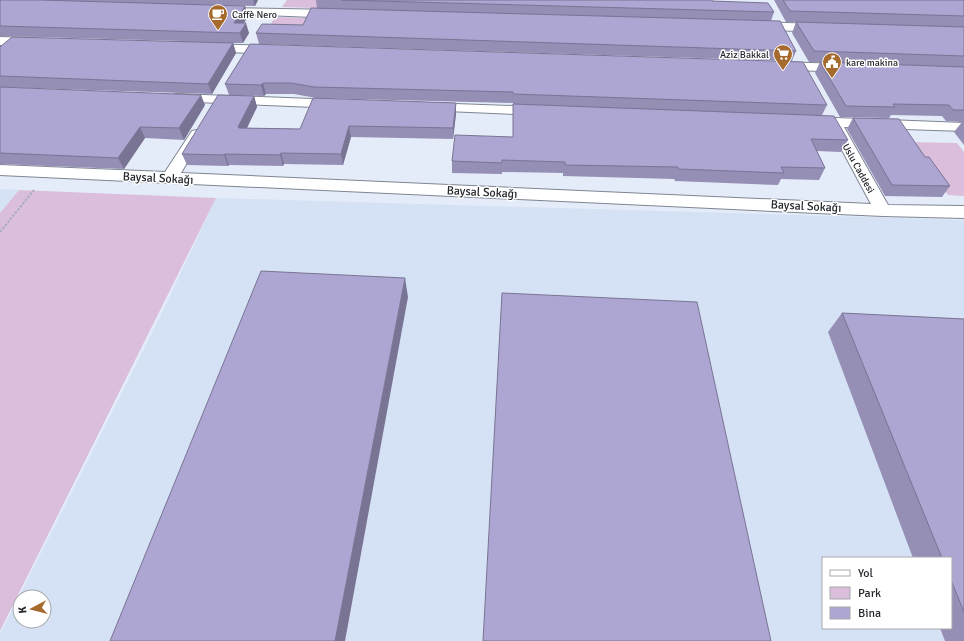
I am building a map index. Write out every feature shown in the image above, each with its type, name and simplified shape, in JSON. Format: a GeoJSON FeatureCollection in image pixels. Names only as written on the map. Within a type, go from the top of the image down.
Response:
{"type":"FeatureCollection","features":[{"type":"Feature","properties":{"kind":"street"},"geometry":{"type":"LineString","coordinates":[[262,24],[277,0]]}},
{"type":"Feature","properties":{"kind":"street"},"geometry":{"type":"LineString","coordinates":[[206,10],[350,14]]}},
{"type":"Feature","properties":{"kind":"street"},"geometry":{"type":"LineString","coordinates":[[773,13],[788,40]]}},
{"type":"Feature","properties":{"kind":"street"},"geometry":{"type":"LineString","coordinates":[[741,26],[828,28]]}},
{"type":"Feature","properties":{"kind":"street"},"geometry":{"type":"LineString","coordinates":[[240,62],[255,37]]}},
{"type":"Feature","properties":{"kind":"street"},"geometry":{"type":"LineString","coordinates":[[0,41],[48,43]]}},
{"type":"Feature","properties":{"kind":"street"},"geometry":{"type":"LineString","coordinates":[[192,47],[287,50]]}},
{"type":"Feature","properties":{"kind":"street"},"geometry":{"type":"LineString","coordinates":[[795,53],[810,81]]}},
{"type":"Feature","properties":{"kind":"street"},"geometry":{"type":"LineString","coordinates":[[763,66],[856,68]]}},
{"type":"Feature","properties":{"kind":"street"},"geometry":{"type":"LineString","coordinates":[[210,113],[225,87]]}},
{"type":"Feature","properties":{"kind":"street"},"geometry":{"type":"LineString","coordinates":[[163,98],[352,104]]}},
{"type":"Feature","properties":{"kind":"street"},"geometry":{"type":"LineString","coordinates":[[415,107],[557,112]]}},
{"type":"Feature","properties":{"kind":"street","name":"Uslu Caddesi"},"geometry":{"type":"LineString","coordinates":[[826,108],[883,210]]}},
{"type":"Feature","properties":{"kind":"street"},"geometry":{"type":"LineString","coordinates":[[794,121],[964,127]]}},
{"type":"Feature","properties":{"kind":"street"},"geometry":{"type":"LineString","coordinates":[[170,178],[202,126]]}},
{"type":"Feature","properties":{"kind":"street","name":"Baysal Sokağı"},"geometry":{"type":"LineString","coordinates":[[0,170],[883,210],[964,212]]}},
{"type":"Feature","properties":{"kind":"path"},"geometry":{"type":"LineString","coordinates":[[0,232],[34,190]]}},
{"type":"Feature","properties":{"kind":"shaded area"},"geometry":{"type":"Polygon","coordinates":[[[0,189],[19,190],[0,213],[0,189]]]}},
{"type":"Feature","properties":{"kind":"shaded area"},"geometry":{"type":"Polygon","coordinates":[[[216,198],[964,220],[964,641],[0,641],[0,634],[12,610],[12,629],[52,629],[52,589],[23,589],[158,321],[216,198]]]}},
{"type":"Feature","properties":{"kind":"green space"},"geometry":{"type":"Polygon","coordinates":[[[287,0],[351,0],[347,9],[282,7],[287,0]]]}},
{"type":"Feature","properties":{"kind":"green space"},"geometry":{"type":"Polygon","coordinates":[[[275,17],[313,18],[304,33],[266,32],[275,17]]]}},
{"type":"Feature","properties":{"kind":"green space"},"geometry":{"type":"Polygon","coordinates":[[[909,142],[957,143],[964,152],[964,196],[948,195],[909,142]]]}},
{"type":"Feature","properties":{"kind":"green space"},"geometry":{"type":"Polygon","coordinates":[[[19,190],[216,198],[21,589],[12,589],[12,607],[0,631],[0,213],[19,190]]]}},
{"type":"Feature","properties":{"kind":"building"},"geometry":{"type":"Polygon","coordinates":[[[0,0],[245,6],[234,23],[246,23],[240,33],[0,26],[0,0]]]}},
{"type":"Feature","properties":{"kind":"building"},"geometry":{"type":"Polygon","coordinates":[[[341,0],[712,0],[768,3],[774,12],[341,0]]]}},
{"type":"Feature","properties":{"kind":"building"},"geometry":{"type":"Polygon","coordinates":[[[783,0],[964,0],[964,16],[790,11],[783,0]]]}},
{"type":"Feature","properties":{"kind":"building"},"geometry":{"type":"Polygon","coordinates":[[[311,8],[780,21],[796,51],[256,33],[262,24],[303,25],[311,8]]]}},
{"type":"Feature","properties":{"kind":"building"},"geometry":{"type":"Polygon","coordinates":[[[796,22],[964,27],[964,56],[814,51],[796,22]]]}},
{"type":"Feature","properties":{"kind":"building"},"geometry":{"type":"Polygon","coordinates":[[[12,37],[233,43],[208,84],[0,76],[0,47],[12,37]]]}},
{"type":"Feature","properties":{"kind":"building"},"geometry":{"type":"Polygon","coordinates":[[[250,44],[803,62],[827,105],[513,94],[513,92],[314,87],[291,83],[263,83],[261,85],[225,84],[250,44]]]}},
{"type":"Feature","properties":{"kind":"building"},"geometry":{"type":"Polygon","coordinates":[[[820,62],[964,67],[964,110],[953,110],[949,105],[893,104],[895,107],[846,106],[820,62]]]}},
{"type":"Feature","properties":{"kind":"building"},"geometry":{"type":"Polygon","coordinates":[[[0,87],[201,95],[179,128],[140,127],[118,158],[0,153],[0,87]]]}},
{"type":"Feature","properties":{"kind":"building"},"geometry":{"type":"Polygon","coordinates":[[[218,95],[254,96],[238,127],[239,128],[300,129],[313,98],[456,103],[453,128],[349,126],[341,154],[182,154],[218,95]]]}},
{"type":"Feature","properties":{"kind":"building"},"geometry":{"type":"Polygon","coordinates":[[[513,104],[834,116],[848,140],[811,139],[825,168],[781,167],[784,173],[678,169],[678,167],[565,165],[565,162],[502,160],[502,163],[452,161],[455,135],[513,137],[513,104]]]}},
{"type":"Feature","properties":{"kind":"building"},"geometry":{"type":"Polygon","coordinates":[[[853,118],[899,119],[925,157],[929,157],[950,186],[892,185],[853,118]]]}},
{"type":"Feature","properties":{"kind":"building"},"geometry":{"type":"Polygon","coordinates":[[[261,271],[405,278],[335,641],[110,641],[261,271]]]}},
{"type":"Feature","properties":{"kind":"building"},"geometry":{"type":"Polygon","coordinates":[[[502,293],[697,302],[771,641],[483,641],[502,293]]]}},
{"type":"Feature","properties":{"kind":"building"},"geometry":{"type":"Polygon","coordinates":[[[842,313],[964,319],[964,612],[952,582],[952,557],[942,557],[842,313]]]}},
{"type":"Feature","properties":{"kind":"place","name":"Caffè Nero"},"geometry":{"type":"Point","coordinates":[218,31]}},
{"type":"Feature","properties":{"kind":"place","name":"Aziz Bakkal"},"geometry":{"type":"Point","coordinates":[783,71]}},
{"type":"Feature","properties":{"kind":"place","name":"kare makina"},"geometry":{"type":"Point","coordinates":[832,79]}}]}
